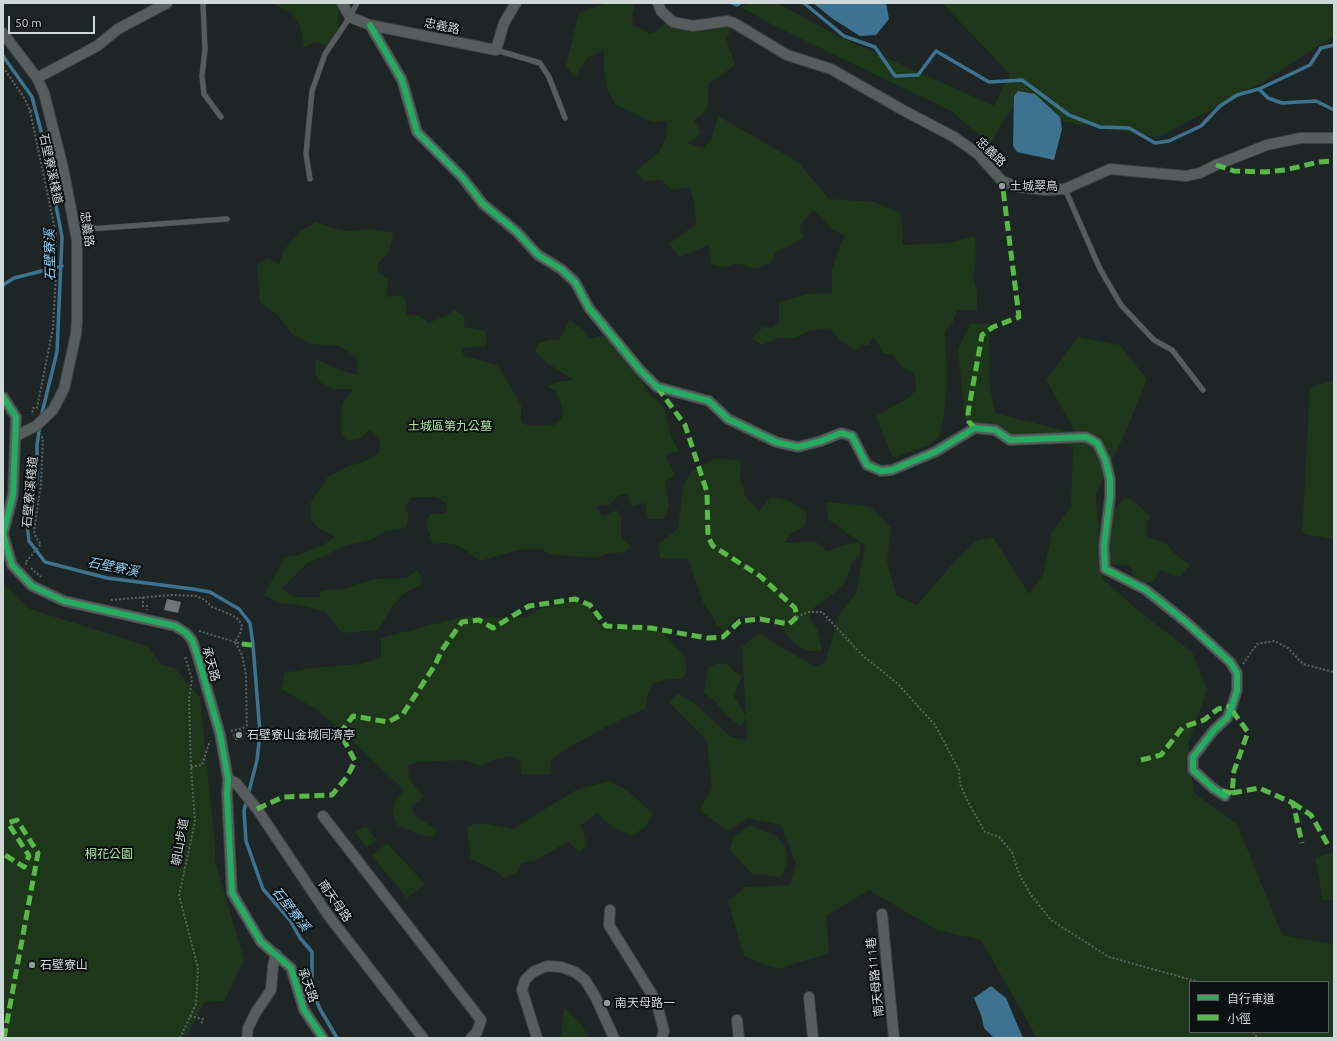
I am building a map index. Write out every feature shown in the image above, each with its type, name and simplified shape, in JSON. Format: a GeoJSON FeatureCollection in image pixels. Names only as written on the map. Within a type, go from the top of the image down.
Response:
{"type":"FeatureCollection","features":[{"type":"Feature","properties":{"kind":"street"},"geometry":{"type":"LineString","coordinates":[[37,78],[97,46],[118,29],[168,3]]}},
{"type":"Feature","properties":{"kind":"street"},"geometry":{"type":"LineString","coordinates":[[342,3],[350,17]]}},
{"type":"Feature","properties":{"kind":"street"},"geometry":{"type":"LineString","coordinates":[[496,50],[504,23],[516,3]]}},
{"type":"Feature","properties":{"kind":"street","name":"忠義路"},"geometry":{"type":"LineString","coordinates":[[658,3],[661,11],[673,22],[693,26],[727,21],[787,55],[831,69],[873,94],[954,137],[978,154],[1002,181],[1018,187],[1045,190],[1065,189],[1110,169],[1186,176],[1200,173],[1216,164],[1267,145],[1300,138],[1334,138]]}},
{"type":"Feature","properties":{"kind":"street","name":"忠義路"},"geometry":{"type":"LineString","coordinates":[[350,17],[370,25],[496,50]]}},
{"type":"Feature","properties":{"kind":"street"},"geometry":{"type":"LineString","coordinates":[[370,25],[402,80],[417,132],[462,177],[483,204],[517,232],[538,255],[576,282],[589,308],[640,370],[657,387],[709,401],[728,419],[776,442],[798,447],[821,441],[841,432],[852,436],[868,464],[881,471],[892,470],[936,452],[975,428],[995,430],[1010,440],[1086,437],[1097,443],[1110,479],[1110,497],[1104,546],[1105,569],[1146,590],[1186,622],[1230,662],[1237,673],[1237,690],[1227,718],[1214,730],[1193,758],[1193,770],[1214,790],[1225,796]]}},
{"type":"Feature","properties":{"kind":"street","name":"忠義路"},"geometry":{"type":"LineString","coordinates":[[3,33],[37,78],[44,93],[63,168],[77,248],[76,334],[64,389],[54,410],[37,430],[16,436]]}},
{"type":"Feature","properties":{"kind":"street"},"geometry":{"type":"LineString","coordinates":[[3,397],[6,408],[16,417],[13,495],[4,534],[12,565],[32,586],[64,601],[175,626],[186,633]]}},
{"type":"Feature","properties":{"kind":"street","name":"承天路"},"geometry":{"type":"LineString","coordinates":[[186,633],[192,640],[197,654],[232,781],[227,794],[232,893],[261,942],[291,968],[304,1010],[322,1038]]}},
{"type":"Feature","properties":{"kind":"street","name":"南天母路"},"geometry":{"type":"LineString","coordinates":[[232,781],[257,809],[328,915],[423,1038]]}},
{"type":"Feature","properties":{"kind":"street"},"geometry":{"type":"LineString","coordinates":[[323,816],[482,1020],[477,1032],[471,1038]]}},
{"type":"Feature","properties":{"kind":"street"},"geometry":{"type":"LineString","coordinates":[[610,910],[609,925],[656,1001],[664,1031],[662,1038]]}},
{"type":"Feature","properties":{"kind":"street","name":"南天母路111巷"},"geometry":{"type":"LineString","coordinates":[[882,914],[894,1038]]}},
{"type":"Feature","properties":{"kind":"street"},"geometry":{"type":"LineString","coordinates":[[246,1038],[248,1028],[256,1012],[272,990],[273,966],[276,954]]}},
{"type":"Feature","properties":{"kind":"street"},"geometry":{"type":"LineString","coordinates":[[537,1038],[522,990],[525,980],[533,972],[547,966],[561,967],[575,972],[585,980],[595,996],[614,1038]]}},
{"type":"Feature","properties":{"kind":"street"},"geometry":{"type":"LineString","coordinates":[[809,997],[813,1038]]}},
{"type":"Feature","properties":{"kind":"street"},"geometry":{"type":"LineString","coordinates":[[738,1020],[739,1038]]}},
{"type":"Feature","properties":{"kind":"lane"},"geometry":{"type":"LineString","coordinates":[[203,3],[205,49],[202,76],[204,94],[221,117]]}},
{"type":"Feature","properties":{"kind":"lane"},"geometry":{"type":"LineString","coordinates":[[310,179],[306,154],[312,91],[325,54],[350,17],[357,3]]}},
{"type":"Feature","properties":{"kind":"lane"},"geometry":{"type":"LineString","coordinates":[[496,50],[540,63],[549,77],[565,118]]}},
{"type":"Feature","properties":{"kind":"lane"},"geometry":{"type":"LineString","coordinates":[[1065,189],[1100,269],[1121,305],[1154,340],[1172,350],[1203,390]]}},
{"type":"Feature","properties":{"kind":"lane"},"geometry":{"type":"LineString","coordinates":[[75,230],[227,219]]}},
{"type":"Feature","properties":{"kind":"path"},"geometry":{"type":"LineString","coordinates":[[30,111],[37,109]]}},
{"type":"Feature","properties":{"kind":"path"},"geometry":{"type":"LineString","coordinates":[[105,600],[184,594],[196,596],[205,600],[212,607],[232,615],[239,620],[242,626],[240,634],[235,642]]}},
{"type":"Feature","properties":{"kind":"path"},"geometry":{"type":"LineString","coordinates":[[143,597],[143,606],[147,606],[147,613]]}},
{"type":"Feature","properties":{"kind":"path"},"geometry":{"type":"LineString","coordinates":[[797,617],[808,612],[822,612],[863,656],[897,683],[935,725],[959,770],[960,784],[968,802],[985,832],[999,837],[1012,852],[1019,874],[1031,895],[1051,920],[1109,957],[1195,981]]}},
{"type":"Feature","properties":{"kind":"path"},"geometry":{"type":"LineString","coordinates":[[186,633],[197,630],[242,644]]}},
{"type":"Feature","properties":{"kind":"path"},"geometry":{"type":"LineString","coordinates":[[1237,673],[1257,644],[1274,641],[1288,648],[1303,664],[1334,672]]}},
{"type":"Feature","properties":{"kind":"path"},"geometry":{"type":"LineString","coordinates":[[235,642],[242,655],[246,675],[247,740]]}},
{"type":"Feature","properties":{"kind":"path"},"geometry":{"type":"LineString","coordinates":[[231,731],[246,728]]}},
{"type":"Feature","properties":{"kind":"path"},"geometry":{"type":"LineString","coordinates":[[190,767],[202,765],[211,737]]}},
{"type":"Feature","properties":{"kind":"path"},"geometry":{"type":"LineString","coordinates":[[190,1016],[203,1019],[201,1024]]}},
{"type":"Feature","properties":{"kind":"green space"},"geometry":{"type":"Polygon","coordinates":[[[274,3],[338,3],[339,32],[332,47],[316,42],[304,47],[300,25],[292,13],[282,9],[274,3]]]}},
{"type":"Feature","properties":{"kind":"green space"},"geometry":{"type":"Polygon","coordinates":[[[607,3],[632,3],[634,7],[632,16],[633,25],[651,34],[669,21],[734,26],[726,38],[735,65],[709,84],[707,110],[694,120],[701,134],[687,143],[704,148],[712,138],[718,116],[798,162],[829,199],[874,202],[901,213],[903,245],[948,243],[975,236],[976,259],[973,277],[977,291],[977,310],[957,310],[953,322],[945,331],[947,380],[944,416],[940,435],[929,445],[893,458],[876,416],[910,397],[916,389],[916,382],[914,373],[903,368],[893,354],[883,354],[880,346],[873,337],[869,345],[862,345],[856,351],[839,339],[830,328],[806,332],[795,338],[779,338],[761,345],[752,338],[763,327],[772,328],[779,323],[779,302],[808,294],[832,293],[832,270],[841,243],[845,236],[832,229],[814,211],[804,220],[799,229],[804,238],[776,252],[770,263],[762,267],[753,268],[736,263],[724,268],[711,264],[709,245],[679,257],[669,244],[696,224],[694,203],[690,187],[672,190],[661,180],[645,181],[635,172],[659,152],[666,138],[667,121],[652,122],[615,104],[607,88],[604,69],[604,51],[588,57],[575,77],[566,66],[579,13],[607,3]]]}},
{"type":"Feature","properties":{"kind":"green space"},"geometry":{"type":"Polygon","coordinates":[[[750,3],[777,3],[842,38],[994,106],[1010,74],[942,3],[1334,3],[1334,36],[1263,82],[1159,137],[1061,121],[1030,91],[1007,115],[990,144],[951,111],[771,24],[741,7],[750,3]]]}},
{"type":"Feature","properties":{"kind":"green space","name":"土城區第九公墓"},"geometry":{"type":"Polygon","coordinates":[[[316,222],[346,231],[368,229],[394,233],[388,253],[378,263],[378,272],[388,279],[387,297],[402,295],[406,302],[406,314],[420,316],[428,323],[446,316],[454,310],[465,317],[464,327],[486,331],[486,346],[461,348],[464,356],[498,365],[521,405],[521,422],[529,426],[554,425],[563,417],[561,403],[556,392],[547,386],[561,381],[574,380],[547,363],[535,352],[538,343],[550,340],[559,340],[570,320],[586,332],[589,339],[607,335],[634,368],[647,392],[665,409],[671,437],[679,451],[665,455],[675,475],[665,482],[669,507],[664,519],[648,519],[645,503],[631,506],[628,494],[619,495],[610,504],[596,506],[602,516],[617,510],[621,518],[621,537],[631,547],[624,552],[606,554],[597,558],[549,554],[541,549],[518,550],[480,561],[460,546],[447,543],[433,544],[426,523],[430,514],[445,514],[447,504],[437,497],[412,497],[405,507],[409,516],[406,528],[384,532],[368,541],[348,545],[307,563],[281,589],[294,597],[319,597],[322,590],[346,589],[360,583],[376,579],[406,578],[417,570],[422,577],[420,585],[403,594],[392,607],[378,630],[342,633],[324,611],[294,604],[279,603],[264,595],[285,557],[299,555],[322,546],[335,537],[318,528],[310,518],[311,502],[328,477],[346,467],[366,461],[379,453],[380,440],[370,430],[359,439],[347,441],[341,433],[342,403],[353,389],[335,389],[321,383],[315,373],[316,359],[342,371],[358,375],[356,357],[340,346],[312,344],[292,334],[278,315],[260,302],[257,265],[267,258],[279,264],[283,252],[289,244],[301,231],[316,222]]]}},
{"type":"Feature","properties":{"kind":"green space"},"geometry":{"type":"Polygon","coordinates":[[[989,323],[990,388],[995,413],[1077,434],[1046,380],[1078,337],[1120,345],[1147,379],[1126,431],[1096,494],[1103,579],[1139,611],[1192,652],[1207,690],[1188,744],[1194,793],[1237,824],[1282,935],[1334,944],[1334,1038],[1037,1038],[981,940],[937,930],[869,890],[826,916],[829,953],[778,969],[744,956],[728,901],[745,887],[790,885],[796,863],[781,825],[748,818],[727,831],[700,810],[712,788],[707,741],[669,702],[677,694],[693,702],[731,737],[747,740],[746,718],[741,727],[727,716],[714,700],[704,693],[708,668],[718,663],[728,664],[734,672],[742,675],[734,697],[746,716],[742,647],[758,633],[815,667],[825,663],[839,615],[856,593],[865,546],[828,519],[826,502],[870,506],[891,528],[887,561],[896,595],[917,605],[950,567],[976,541],[993,537],[1029,594],[1043,575],[1052,532],[1071,507],[1073,446],[1031,439],[983,435],[965,419],[958,349],[970,324],[989,323]]]}},
{"type":"Feature","properties":{"kind":"green space"},"geometry":{"type":"Polygon","coordinates":[[[1334,380],[1334,540],[1302,533],[1310,388],[1334,380]]]}},
{"type":"Feature","properties":{"kind":"green space"},"geometry":{"type":"Polygon","coordinates":[[[715,458],[741,461],[740,476],[745,496],[759,511],[771,497],[790,501],[806,512],[806,526],[790,534],[785,543],[815,541],[827,551],[851,543],[860,542],[860,553],[851,564],[845,583],[833,594],[812,609],[810,620],[817,628],[822,651],[808,651],[796,645],[772,617],[747,616],[736,618],[725,631],[716,625],[715,620],[703,602],[688,559],[660,558],[658,544],[678,529],[683,487],[691,472],[715,458]]]}},
{"type":"Feature","properties":{"kind":"green space"},"geometry":{"type":"Polygon","coordinates":[[[1125,497],[1132,500],[1152,517],[1146,522],[1148,538],[1165,542],[1174,553],[1190,565],[1180,577],[1160,570],[1154,581],[1137,585],[1130,566],[1109,564],[1110,532],[1114,510],[1125,497]]]}},
{"type":"Feature","properties":{"kind":"green space","name":"桐花公園"},"geometry":{"type":"Polygon","coordinates":[[[3,584],[30,609],[147,646],[162,665],[175,668],[200,698],[215,845],[215,861],[244,960],[224,1001],[204,1002],[186,1038],[3,1038],[3,584]]]}},
{"type":"Feature","properties":{"kind":"green space"},"geometry":{"type":"Polygon","coordinates":[[[573,602],[587,604],[598,623],[606,630],[628,628],[661,631],[684,655],[687,672],[681,679],[669,679],[653,683],[648,694],[646,708],[609,725],[556,755],[550,761],[552,774],[522,775],[520,761],[512,756],[495,759],[481,766],[463,760],[418,762],[408,765],[409,779],[424,797],[412,806],[413,814],[437,830],[434,837],[418,834],[398,825],[392,814],[395,801],[404,790],[316,709],[281,689],[285,673],[310,668],[360,664],[381,658],[381,638],[462,617],[526,618],[538,609],[573,602]]]}},
{"type":"Feature","properties":{"kind":"green space"},"geometry":{"type":"Polygon","coordinates":[[[609,781],[627,790],[653,814],[646,826],[632,836],[612,827],[597,813],[581,825],[587,846],[579,852],[568,841],[537,860],[521,863],[517,873],[504,878],[494,870],[471,859],[467,827],[475,824],[489,824],[513,829],[576,790],[609,781]]]}},
{"type":"Feature","properties":{"kind":"green space"},"geometry":{"type":"Polygon","coordinates":[[[750,825],[777,836],[786,849],[787,865],[781,877],[752,874],[730,850],[733,838],[750,825]]]}},
{"type":"Feature","properties":{"kind":"green space"},"geometry":{"type":"Polygon","coordinates":[[[366,827],[377,840],[366,847],[355,832],[366,827]]]}},
{"type":"Feature","properties":{"kind":"green space"},"geometry":{"type":"Polygon","coordinates":[[[387,843],[425,884],[407,898],[372,856],[387,843]]]}},
{"type":"Feature","properties":{"kind":"green space"},"geometry":{"type":"Polygon","coordinates":[[[1334,852],[1334,900],[1323,900],[1315,858],[1334,852]]]}},
{"type":"Feature","properties":{"kind":"green space"},"geometry":{"type":"Polygon","coordinates":[[[564,1007],[580,1023],[590,1038],[561,1038],[564,1007]]]}},
{"type":"Feature","properties":{"kind":"water"},"geometry":{"type":"Polygon","coordinates":[[[813,3],[886,3],[889,19],[876,35],[860,36],[833,19],[813,3]]]}},
{"type":"Feature","properties":{"kind":"water"},"geometry":{"type":"Polygon","coordinates":[[[1018,91],[1035,94],[1060,117],[1062,129],[1054,160],[1017,152],[1013,146],[1014,96],[1018,91]]]}},
{"type":"Feature","properties":{"kind":"water"},"geometry":{"type":"Polygon","coordinates":[[[991,986],[1006,998],[1023,1038],[994,1038],[984,1028],[981,1015],[974,998],[991,986]]]}},
{"type":"Feature","properties":{"kind":"building"},"geometry":{"type":"Polygon","coordinates":[[[167,599],[181,602],[178,613],[164,610],[167,599]]]}},
{"type":"Feature","properties":{"kind":"building","name":"石壁寮山金城同濟亭"},"geometry":{"type":"Polygon","coordinates":[[[241,730],[244,735],[242,739],[236,740],[233,735],[236,731],[241,730]]]}},
{"type":"Feature","properties":{"kind":"waterway"},"geometry":{"type":"LineString","coordinates":[[732,3],[737,5],[740,3]]}},
{"type":"Feature","properties":{"kind":"waterway"},"geometry":{"type":"LineString","coordinates":[[804,3],[844,36],[875,47],[895,76],[918,75],[936,51],[989,82],[1022,80],[1069,115],[1100,127],[1129,128],[1155,143],[1169,141],[1201,126],[1220,106],[1237,95],[1259,89],[1268,98],[1282,103],[1316,101],[1334,110]]}},
{"type":"Feature","properties":{"kind":"waterway"},"geometry":{"type":"LineString","coordinates":[[1259,89],[1310,65],[1321,48],[1334,45]]}},
{"type":"Feature","properties":{"kind":"waterway","name":"石壁寮溪"},"geometry":{"type":"LineString","coordinates":[[3,56],[32,97],[44,142],[62,237],[57,352],[41,417]]}},
{"type":"Feature","properties":{"kind":"waterway"},"geometry":{"type":"LineString","coordinates":[[3,285],[14,278],[62,266]]}},
{"type":"Feature","properties":{"kind":"waterway","name":"石壁寮溪"},"geometry":{"type":"LineString","coordinates":[[40,425],[37,445],[37,479],[26,516],[29,541],[45,562],[107,578],[210,592],[239,609],[250,623],[260,733],[257,760],[244,811],[246,841],[263,889],[290,920],[300,938],[312,952],[312,990],[320,1009],[337,1038]]}},
{"type":"Feature","properties":{"kind":"marked path"},"geometry":{"type":"LineString","coordinates":[[1216,165],[1234,171],[1265,172],[1285,170],[1319,162],[1334,161]]}},
{"type":"Feature","properties":{"kind":"marked path"},"geometry":{"type":"LineString","coordinates":[[975,428],[969,422],[968,413],[982,335],[993,327],[1019,317],[1002,181]]}},
{"type":"Feature","properties":{"kind":"marked path"},"geometry":{"type":"LineString","coordinates":[[257,809],[283,797],[332,795],[347,777],[355,761],[340,733],[353,716],[388,722],[403,714],[435,665],[442,650],[462,622],[479,620],[493,628],[529,606],[575,599],[590,605],[606,626],[651,628],[707,638],[723,637],[740,621],[760,619],[789,624],[797,617],[795,608],[760,576],[713,546],[708,537],[707,492],[685,425],[657,387]]}},
{"type":"Feature","properties":{"kind":"marked path"},"geometry":{"type":"LineString","coordinates":[[242,644],[253,645]]}},
{"type":"Feature","properties":{"kind":"marked path"},"geometry":{"type":"LineString","coordinates":[[1141,760],[1161,755],[1183,727],[1204,720],[1218,709],[1233,706]]}},
{"type":"Feature","properties":{"kind":"marked path"},"geometry":{"type":"LineString","coordinates":[[1222,791],[1232,793],[1234,771],[1248,732],[1231,709]]}},
{"type":"Feature","properties":{"kind":"marked path"},"geometry":{"type":"LineString","coordinates":[[1232,793],[1259,788],[1293,803],[1302,843]]}},
{"type":"Feature","properties":{"kind":"marked path"},"geometry":{"type":"LineString","coordinates":[[1293,803],[1311,815],[1328,845]]}},
{"type":"Feature","properties":{"kind":"marked path"},"geometry":{"type":"LineString","coordinates":[[4,1038],[38,853],[17,820],[8,823],[29,856],[24,867],[5,855]]}},
{"type":"Feature","properties":{"kind":"cycle path"},"geometry":{"type":"LineString","coordinates":[[370,25],[402,80],[417,132],[462,177],[483,204],[517,232],[538,255],[561,269],[575,282],[589,308],[640,370],[657,387],[709,401],[728,419],[776,442],[798,447],[821,441],[841,433],[852,436],[867,465],[881,471],[892,470],[935,452],[975,428],[995,430],[1010,440],[1086,437],[1097,443],[1105,459],[1110,479],[1110,497],[1104,546],[1105,569],[1146,590],[1186,622],[1230,662],[1237,673],[1237,690],[1227,718],[1214,730],[1193,757],[1193,770],[1214,789],[1225,796]]}},
{"type":"Feature","properties":{"kind":"cycle path"},"geometry":{"type":"LineString","coordinates":[[3,397],[16,417],[13,495],[3,534],[12,565],[32,586],[64,601],[175,626],[186,633],[192,640],[220,734],[228,779],[227,794],[232,893],[261,942],[291,968],[304,1010],[323,1038]]}},
{"type":"Feature","properties":{"kind":"place","name":"土城翠鳥"},"geometry":{"type":"Point","coordinates":[1002,186]}},
{"type":"Feature","properties":{"kind":"place","name":"石壁寮山金城同濟亭"},"geometry":{"type":"Point","coordinates":[239,735]}},
{"type":"Feature","properties":{"kind":"place","name":"石壁寮山"},"geometry":{"type":"Point","coordinates":[32,965]}},
{"type":"Feature","properties":{"kind":"place","name":"南天母路一"},"geometry":{"type":"Point","coordinates":[607,1003]}}]}
